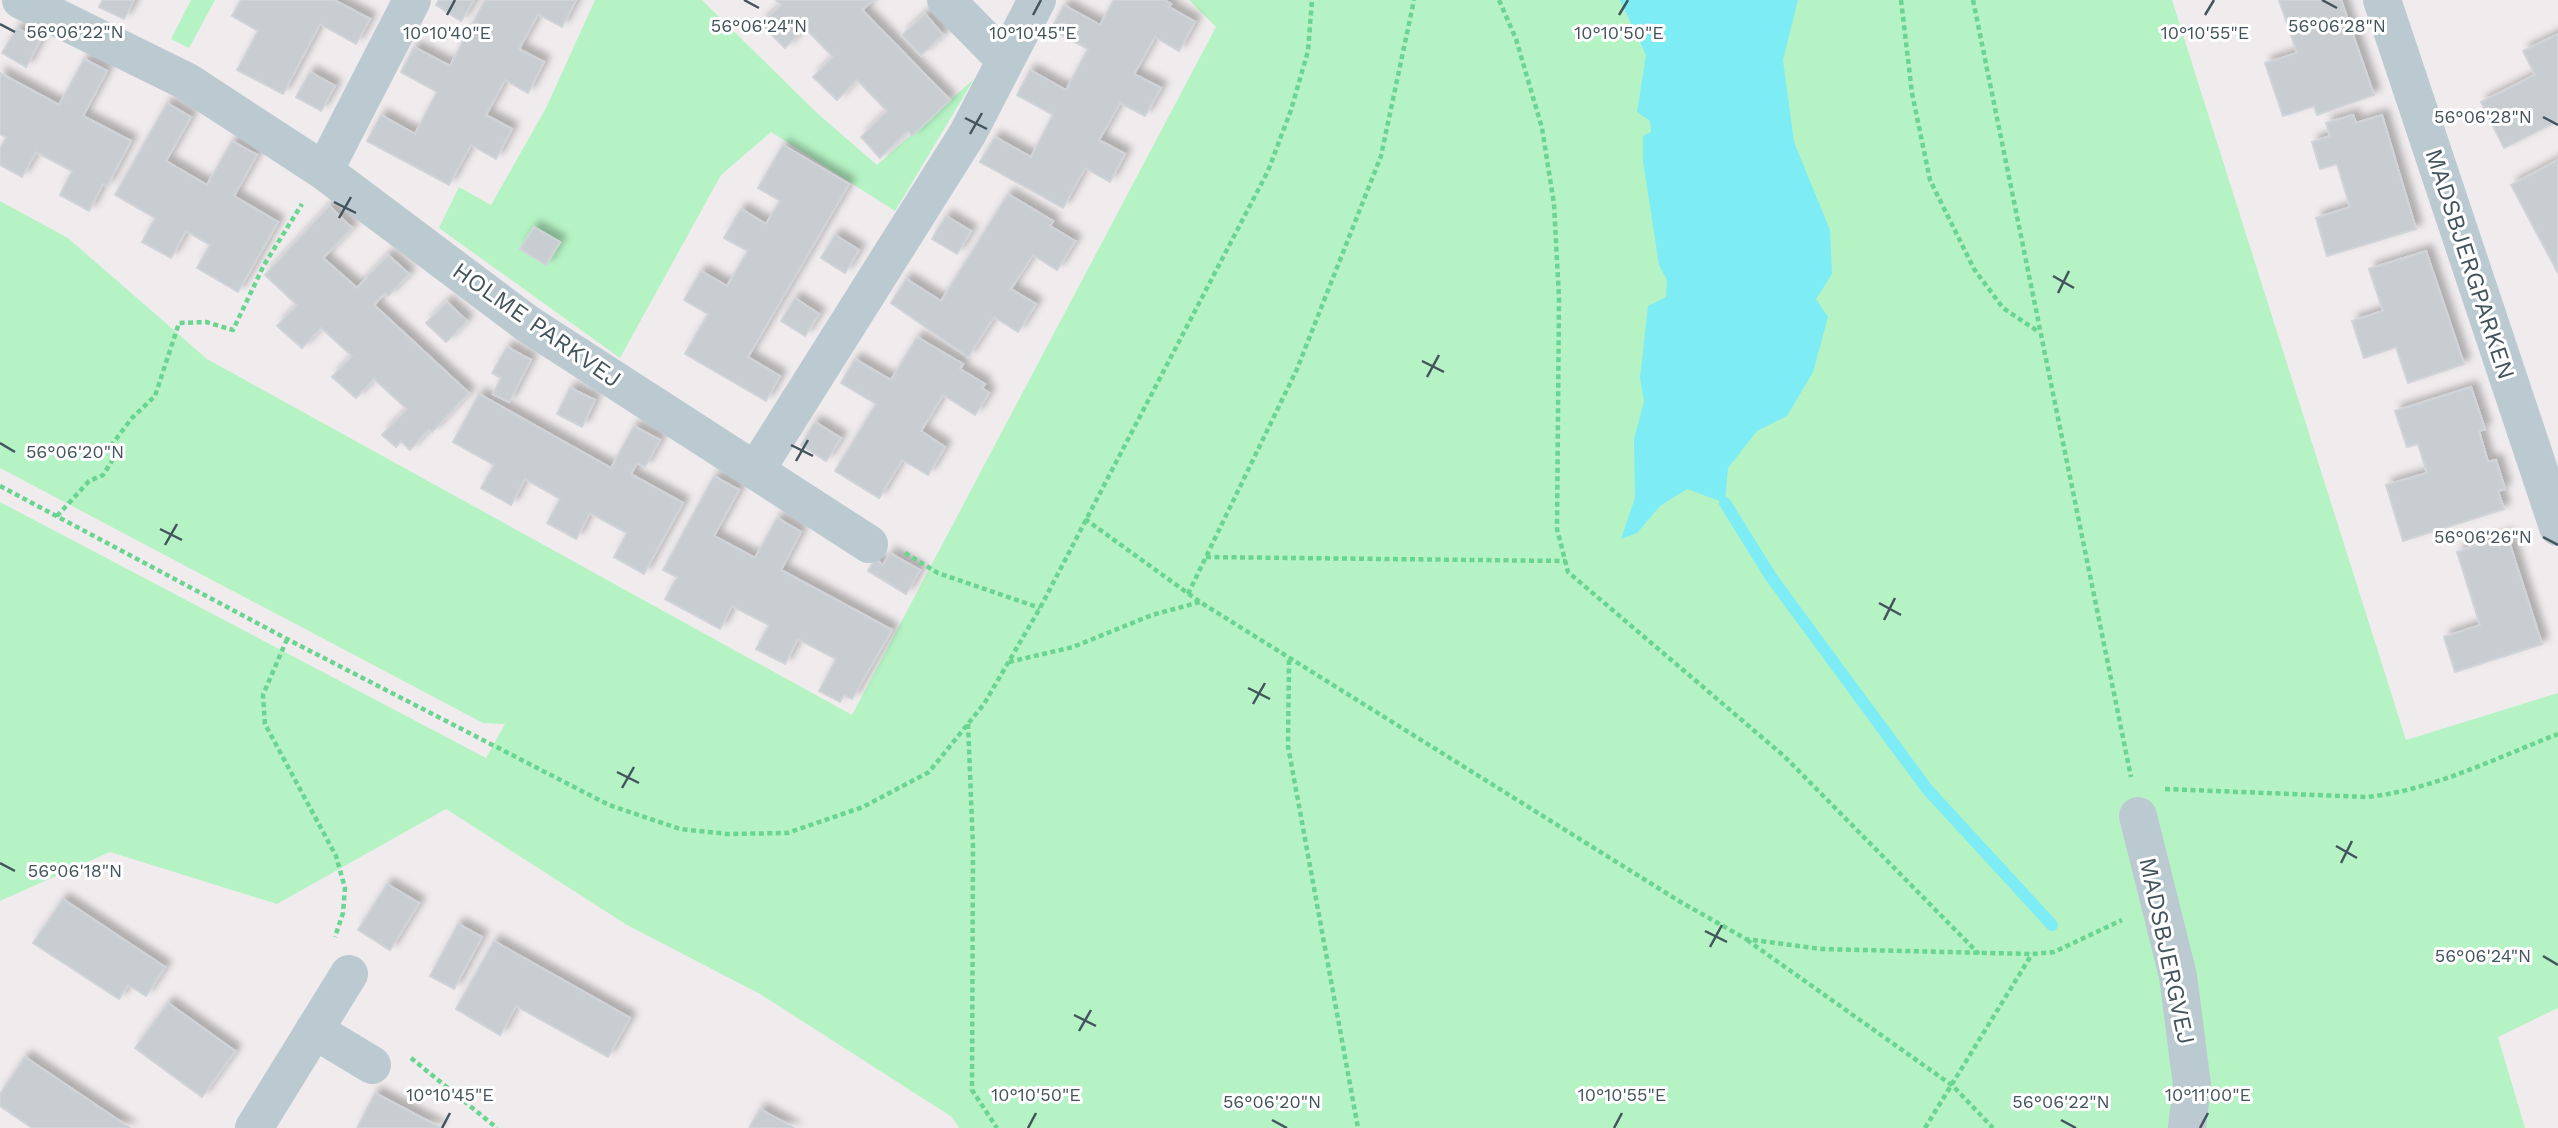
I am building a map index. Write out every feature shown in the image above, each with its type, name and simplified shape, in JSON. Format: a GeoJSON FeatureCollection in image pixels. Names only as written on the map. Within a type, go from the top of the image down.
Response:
{"type":"FeatureCollection","features":[{"type":"Feature","properties":{"kind":"street","name":"HOLME PARKVEJ"},"geometry":{"type":"LineString","coordinates":[[20,0],[186,81],[324,171],[528,324],[869,544]]}},
{"type":"Feature","properties":{"kind":"street"},"geometry":{"type":"LineString","coordinates":[[324,171],[412,0]]}},
{"type":"Feature","properties":{"kind":"street"},"geometry":{"type":"LineString","coordinates":[[946,0],[1005,60]]}},
{"type":"Feature","properties":{"kind":"street"},"geometry":{"type":"LineString","coordinates":[[756,470],[968,132],[1037,0]]}},
{"type":"Feature","properties":{"kind":"street","name":"MADSBJERGPARKEN"},"geometry":{"type":"LineString","coordinates":[[2382,0],[2558,527]]}},
{"type":"Feature","properties":{"kind":"street","name":"MADSBJERGVEJ"},"geometry":{"type":"LineString","coordinates":[[2136,802],[2178,976],[2192,1085],[2187,1128]]}},
{"type":"Feature","properties":{"kind":"street"},"geometry":{"type":"LineString","coordinates":[[254,1128],[349,974]]}},
{"type":"Feature","properties":{"kind":"street"},"geometry":{"type":"LineString","coordinates":[[314,1030],[372,1065]]}},
{"type":"Feature","properties":{"kind":"path"},"geometry":{"type":"LineString","coordinates":[[0,486],[286,639],[609,805],[680,829],[729,834],[787,833],[863,807],[929,772],[984,704],[1040,608],[1268,171],[1292,110],[1308,51],[1312,0]]}},
{"type":"Feature","properties":{"kind":"path"},"geometry":{"type":"LineString","coordinates":[[1188,594],[1297,369],[1381,156],[1414,0]]}},
{"type":"Feature","properties":{"kind":"path"},"geometry":{"type":"LineString","coordinates":[[1499,0],[1516,38],[1542,128],[1554,204],[1559,298],[1557,529],[1569,572],[1784,756],[1979,954]]}},
{"type":"Feature","properties":{"kind":"path"},"geometry":{"type":"LineString","coordinates":[[1901,0],[1912,93],[1930,180],[1974,269],[2003,307],[2040,332]]}},
{"type":"Feature","properties":{"kind":"path"},"geometry":{"type":"LineString","coordinates":[[1972,0],[2136,802],[2367,797],[2392,794],[2417,788],[2558,734]]}},
{"type":"Feature","properties":{"kind":"path"},"geometry":{"type":"LineString","coordinates":[[57,516],[89,481],[103,475],[112,461],[113,443],[132,418],[155,396],[179,323],[206,322],[233,330],[264,265],[324,171]]}},
{"type":"Feature","properties":{"kind":"path"},"geometry":{"type":"LineString","coordinates":[[1085,519],[1188,594],[1289,659],[1667,894],[1746,939],[1953,1086],[1993,1128]]}},
{"type":"Feature","properties":{"kind":"path"},"geometry":{"type":"LineString","coordinates":[[869,544],[885,540],[938,573],[1040,608]]}},
{"type":"Feature","properties":{"kind":"path"},"geometry":{"type":"LineString","coordinates":[[1206,557],[1566,561]]}},
{"type":"Feature","properties":{"kind":"path"},"geometry":{"type":"LineString","coordinates":[[1008,662],[1073,647],[1152,615],[1200,602]]}},
{"type":"Feature","properties":{"kind":"path"},"geometry":{"type":"LineString","coordinates":[[286,639],[263,695],[265,724],[336,856],[345,888],[343,913],[327,960],[349,974]]}},
{"type":"Feature","properties":{"kind":"path"},"geometry":{"type":"LineString","coordinates":[[1289,659],[1291,692],[1288,746],[1358,1128]]}},
{"type":"Feature","properties":{"kind":"path"},"geometry":{"type":"LineString","coordinates":[[968,723],[973,847],[972,1090],[997,1128]]}},
{"type":"Feature","properties":{"kind":"path"},"geometry":{"type":"LineString","coordinates":[[1746,939],[1821,949],[2032,954],[2054,952],[2161,902]]}},
{"type":"Feature","properties":{"kind":"path"},"geometry":{"type":"LineString","coordinates":[[1925,1128],[2032,954]]}},
{"type":"Feature","properties":{"kind":"path"},"geometry":{"type":"LineString","coordinates":[[372,1065],[388,1040],[498,1128]]}},
{"type":"Feature","properties":{"kind":"green space"},"geometry":{"type":"Polygon","coordinates":[[[191,0],[215,0],[189,48],[171,39],[191,0]]]}},
{"type":"Feature","properties":{"kind":"green space"},"geometry":{"type":"Polygon","coordinates":[[[595,0],[702,0],[817,113],[877,165],[974,79],[895,211],[771,132],[721,175],[620,358],[439,228],[459,187],[491,205],[546,108],[595,0]]]}},
{"type":"Feature","properties":{"kind":"green space"},"geometry":{"type":"Polygon","coordinates":[[[1189,0],[2172,0],[2406,740],[2558,693],[2558,1008],[2498,1037],[2525,1128],[959,1128],[952,1117],[760,994],[627,925],[446,809],[277,904],[110,852],[0,901],[0,502],[486,758],[505,724],[483,723],[0,468],[0,201],[68,238],[207,359],[852,715],[1216,27],[1189,0]]]}},
{"type":"Feature","properties":{"kind":"water"},"geometry":{"type":"Polygon","coordinates":[[[1620,0],[1798,0],[1783,60],[1794,142],[1830,230],[1832,274],[1816,299],[1828,317],[1813,372],[1787,416],[1757,431],[1728,468],[1725,503],[1687,489],[1660,506],[1637,533],[1621,539],[1635,498],[1634,439],[1644,402],[1640,378],[1648,306],[1666,297],[1667,280],[1659,265],[1643,161],[1643,136],[1651,132],[1650,121],[1637,112],[1646,55],[1620,0]]]}},
{"type":"Feature","properties":{"kind":"building"},"geometry":{"type":"Polygon","coordinates":[[[103,0],[134,0],[124,19],[99,7],[103,0]]]}},
{"type":"Feature","properties":{"kind":"building"},"geometry":{"type":"Polygon","coordinates":[[[241,0],[334,0],[370,19],[356,44],[320,24],[283,94],[237,70],[258,31],[232,16],[241,0]]]}},
{"type":"Feature","properties":{"kind":"building"},"geometry":{"type":"Polygon","coordinates":[[[439,0],[474,0],[461,21],[436,5],[439,0]]]}},
{"type":"Feature","properties":{"kind":"building"},"geometry":{"type":"Polygon","coordinates":[[[485,0],[576,0],[562,27],[538,14],[519,49],[544,62],[528,93],[505,80],[486,115],[512,129],[496,159],[471,145],[449,185],[367,141],[381,115],[415,134],[437,92],[401,72],[414,47],[450,66],[485,0]]]}},
{"type":"Feature","properties":{"kind":"building"},"geometry":{"type":"Polygon","coordinates":[[[776,0],[873,0],[862,10],[950,100],[912,136],[908,131],[880,158],[861,137],[887,111],[857,80],[837,100],[813,77],[833,57],[805,28],[785,48],[761,24],[781,5],[776,0]]]}},
{"type":"Feature","properties":{"kind":"building"},"geometry":{"type":"Polygon","coordinates":[[[1114,0],[1164,0],[1171,4],[1169,7],[1195,22],[1179,51],[1155,37],[1134,74],[1161,88],[1145,116],[1120,103],[1099,140],[1125,154],[1110,182],[1085,168],[1063,208],[980,162],[995,137],[1031,157],[1053,115],[1017,95],[1030,70],[1066,90],[1088,49],[1051,29],[1064,5],[1100,25],[1114,0]]]}},
{"type":"Feature","properties":{"kind":"building"},"geometry":{"type":"Polygon","coordinates":[[[2279,0],[2341,0],[2374,95],[2317,115],[2314,106],[2283,116],[2265,63],[2297,53],[2279,0]]]}},
{"type":"Feature","properties":{"kind":"building"},"geometry":{"type":"Polygon","coordinates":[[[925,14],[943,35],[921,55],[902,35],[925,14]]]}},
{"type":"Feature","properties":{"kind":"building"},"geometry":{"type":"Polygon","coordinates":[[[17,28],[40,41],[26,67],[2,53],[17,28]]]}},
{"type":"Feature","properties":{"kind":"building"},"geometry":{"type":"Polygon","coordinates":[[[2558,34],[2558,121],[2504,148],[2481,102],[2535,75],[2523,51],[2558,34]]]}},
{"type":"Feature","properties":{"kind":"building"},"geometry":{"type":"Polygon","coordinates":[[[84,59],[107,71],[83,116],[131,141],[107,186],[103,184],[89,211],[60,195],[72,171],[36,152],[22,177],[0,165],[0,149],[6,137],[0,134],[0,73],[59,105],[84,59]]]}},
{"type":"Feature","properties":{"kind":"building"},"geometry":{"type":"Polygon","coordinates":[[[310,72],[335,86],[321,111],[296,97],[310,72]]]}},
{"type":"Feature","properties":{"kind":"building"},"geometry":{"type":"Polygon","coordinates":[[[167,103],[191,117],[166,161],[207,185],[232,141],[257,155],[234,196],[278,222],[238,292],[197,268],[210,245],[186,231],[171,258],[142,242],[155,218],[115,195],[167,103]]]}},
{"type":"Feature","properties":{"kind":"building"},"geometry":{"type":"Polygon","coordinates":[[[2353,115],[2356,123],[2382,115],[2416,229],[2327,256],[2316,218],[2350,207],[2337,164],[2320,169],[2312,142],[2330,136],[2326,123],[2353,115]]]}},
{"type":"Feature","properties":{"kind":"building"},"geometry":{"type":"Polygon","coordinates":[[[783,145],[849,184],[748,357],[780,376],[766,401],[685,354],[708,314],[684,300],[701,271],[727,286],[748,251],[724,238],[741,209],[766,224],[780,201],[758,188],[783,145]]]}},
{"type":"Feature","properties":{"kind":"building"},"geometry":{"type":"Polygon","coordinates":[[[2558,160],[2558,273],[2511,185],[2558,160]]]}},
{"type":"Feature","properties":{"kind":"building"},"geometry":{"type":"Polygon","coordinates":[[[1008,194],[1053,221],[1050,226],[1075,241],[1057,270],[1033,255],[1011,289],[1036,304],[1018,332],[994,317],[968,357],[891,303],[906,279],[941,301],[1008,194]]]}},
{"type":"Feature","properties":{"kind":"building"},"geometry":{"type":"Polygon","coordinates":[[[329,206],[352,228],[323,258],[357,288],[388,255],[409,274],[388,296],[385,293],[374,305],[469,393],[432,432],[429,429],[410,450],[401,441],[396,447],[382,435],[407,409],[374,379],[356,398],[332,377],[352,356],[321,328],[302,348],[277,326],[297,305],[265,275],[329,206]]]}},
{"type":"Feature","properties":{"kind":"building"},"geometry":{"type":"Polygon","coordinates":[[[946,216],[971,231],[957,254],[932,239],[946,216]]]}},
{"type":"Feature","properties":{"kind":"building"},"geometry":{"type":"Polygon","coordinates":[[[534,227],[560,242],[546,265],[520,249],[534,227]]]}},
{"type":"Feature","properties":{"kind":"building"},"geometry":{"type":"Polygon","coordinates":[[[835,235],[859,250],[845,273],[821,258],[835,235]]]}},
{"type":"Feature","properties":{"kind":"building"},"geometry":{"type":"Polygon","coordinates":[[[2426,251],[2464,364],[2408,383],[2396,347],[2364,358],[2352,321],[2383,311],[2369,269],[2426,251]]]}},
{"type":"Feature","properties":{"kind":"building"},"geometry":{"type":"Polygon","coordinates":[[[795,298],[819,314],[805,336],[781,321],[795,298]]]}},
{"type":"Feature","properties":{"kind":"building"},"geometry":{"type":"Polygon","coordinates":[[[447,302],[467,321],[446,342],[426,323],[447,302]]]}},
{"type":"Feature","properties":{"kind":"building"},"geometry":{"type":"Polygon","coordinates":[[[917,337],[963,364],[960,369],[985,384],[982,388],[989,393],[975,415],[943,395],[921,431],[945,447],[928,475],[902,460],[879,498],[835,471],[876,404],[841,383],[855,359],[891,380],[917,337]]]}},
{"type":"Feature","properties":{"kind":"building"},"geometry":{"type":"Polygon","coordinates":[[[507,347],[531,360],[509,402],[493,394],[501,378],[492,373],[507,347]]]}},
{"type":"Feature","properties":{"kind":"building"},"geometry":{"type":"Polygon","coordinates":[[[2471,387],[2485,429],[2479,431],[2488,462],[2496,460],[2505,489],[2498,491],[2504,509],[2403,541],[2386,485],[2427,473],[2418,444],[2407,447],[2395,411],[2471,387]]]}},
{"type":"Feature","properties":{"kind":"building"},"geometry":{"type":"Polygon","coordinates":[[[570,388],[595,400],[582,427],[557,414],[570,388]]]}},
{"type":"Feature","properties":{"kind":"building"},"geometry":{"type":"Polygon","coordinates":[[[479,394],[611,468],[634,426],[660,440],[645,467],[637,463],[631,474],[683,503],[644,574],[614,557],[627,533],[590,513],[576,539],[547,523],[560,499],[525,479],[511,505],[481,488],[494,465],[453,442],[479,394]]]}},
{"type":"Feature","properties":{"kind":"building"},"geometry":{"type":"Polygon","coordinates":[[[815,422],[841,438],[826,461],[801,445],[815,422]]]}},
{"type":"Feature","properties":{"kind":"building"},"geometry":{"type":"Polygon","coordinates":[[[714,476],[739,490],[714,536],[755,558],[777,518],[801,532],[781,570],[892,630],[852,699],[844,695],[840,702],[819,691],[836,659],[798,639],[785,664],[756,649],[769,625],[732,606],[720,629],[665,599],[677,577],[663,570],[714,476]]]}},
{"type":"Feature","properties":{"kind":"building"},"geometry":{"type":"Polygon","coordinates":[[[2507,535],[2542,644],[2455,672],[2444,637],[2480,625],[2457,552],[2507,535]]]}},
{"type":"Feature","properties":{"kind":"building"},"geometry":{"type":"Polygon","coordinates":[[[890,553],[920,570],[906,594],[868,571],[875,559],[883,565],[890,553]]]}},
{"type":"Feature","properties":{"kind":"building"},"geometry":{"type":"Polygon","coordinates":[[[387,884],[419,903],[390,950],[358,930],[387,884]]]}},
{"type":"Feature","properties":{"kind":"building"},"geometry":{"type":"Polygon","coordinates":[[[63,899],[165,967],[146,996],[128,985],[119,999],[33,943],[63,899]]]}},
{"type":"Feature","properties":{"kind":"building"},"geometry":{"type":"Polygon","coordinates":[[[458,924],[482,937],[454,989],[430,976],[458,924]]]}},
{"type":"Feature","properties":{"kind":"building"},"geometry":{"type":"Polygon","coordinates":[[[494,941],[630,1018],[608,1057],[516,1006],[500,1035],[456,1009],[494,941]]]}},
{"type":"Feature","properties":{"kind":"building"},"geometry":{"type":"Polygon","coordinates":[[[168,1003],[235,1051],[202,1097],[135,1048],[168,1003]]]}},
{"type":"Feature","properties":{"kind":"building"},"geometry":{"type":"Polygon","coordinates":[[[25,1057],[130,1128],[32,1128],[0,1106],[0,1094],[25,1057]]]}},
{"type":"Feature","properties":{"kind":"building"},"geometry":{"type":"Polygon","coordinates":[[[375,1093],[441,1128],[357,1128],[375,1093]]]}},
{"type":"Feature","properties":{"kind":"building"},"geometry":{"type":"Polygon","coordinates":[[[760,1109],[794,1128],[749,1128],[760,1109]]]}},
{"type":"Feature","properties":{"kind":"waterway"},"geometry":{"type":"LineString","coordinates":[[1725,503],[1771,577],[1927,789],[2052,925]]}}]}
